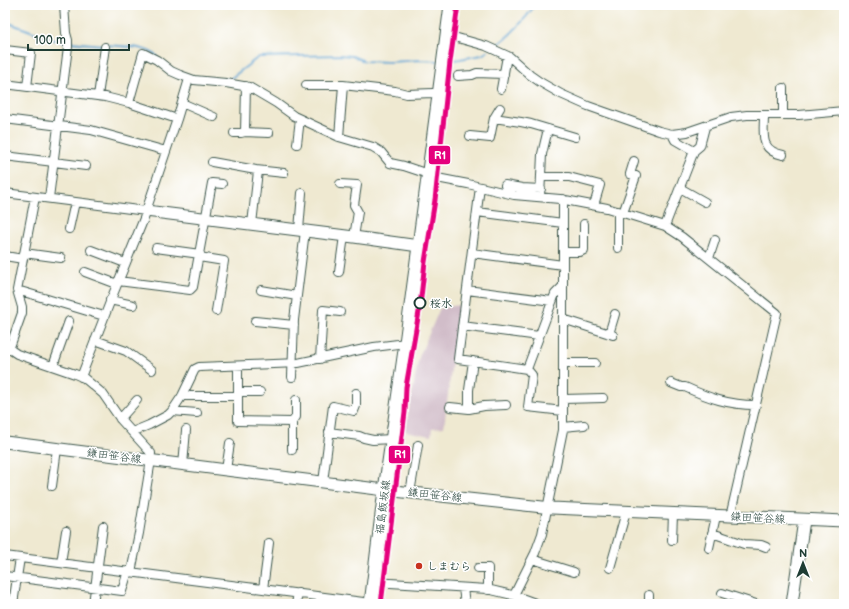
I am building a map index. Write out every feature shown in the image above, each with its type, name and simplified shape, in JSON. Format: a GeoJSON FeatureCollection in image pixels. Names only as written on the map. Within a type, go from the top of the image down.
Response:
{"type":"FeatureCollection","features":[{"type":"Feature","properties":{"kind":"main road","name":"福島飯坂線"},"geometry":{"type":"LineString","coordinates":[[371,603],[451,5]]}},
{"type":"Feature","properties":{"kind":"street"},"geometry":{"type":"LineString","coordinates":[[49,198],[68,42],[64,5]]}},
{"type":"Feature","properties":{"kind":"street"},"geometry":{"type":"LineString","coordinates":[[447,35],[486,46],[510,57],[540,82],[561,94],[588,106],[626,120],[672,134],[687,132],[731,117],[747,114],[799,115],[844,111]]}},
{"type":"Feature","properties":{"kind":"street"},"geometry":{"type":"LineString","coordinates":[[98,96],[105,47]]}},
{"type":"Feature","properties":{"kind":"street"},"geometry":{"type":"LineString","coordinates":[[5,50],[31,53],[26,87]]}},
{"type":"Feature","properties":{"kind":"street"},"geometry":{"type":"LineString","coordinates":[[129,103],[143,53],[157,60],[171,71],[189,79],[226,82],[246,86],[300,119],[339,137],[373,147],[381,152],[390,163],[404,166],[437,178],[514,195],[540,193]]}},
{"type":"Feature","properties":{"kind":"street"},"geometry":{"type":"LineString","coordinates":[[501,89],[507,56]]}},
{"type":"Feature","properties":{"kind":"street"},"geometry":{"type":"LineString","coordinates":[[458,76],[477,73],[504,74]]}},
{"type":"Feature","properties":{"kind":"street"},"geometry":{"type":"LineString","coordinates":[[81,377],[146,211],[189,79]]}},
{"type":"Feature","properties":{"kind":"street"},"geometry":{"type":"LineString","coordinates":[[5,84],[105,97],[129,103],[177,119]]}},
{"type":"Feature","properties":{"kind":"street"},"geometry":{"type":"LineString","coordinates":[[306,85],[343,85],[407,94],[433,93],[439,95]]}},
{"type":"Feature","properties":{"kind":"street"},"geometry":{"type":"LineString","coordinates":[[339,137],[343,85]]}},
{"type":"Feature","properties":{"kind":"street"},"geometry":{"type":"LineString","coordinates":[[245,132],[246,86]]}},
{"type":"Feature","properties":{"kind":"street"},"geometry":{"type":"LineString","coordinates":[[783,88],[783,115]]}},
{"type":"Feature","properties":{"kind":"street"},"geometry":{"type":"LineString","coordinates":[[182,103],[214,117]]}},
{"type":"Feature","properties":{"kind":"street"},"geometry":{"type":"LineString","coordinates":[[470,136],[490,138],[494,118],[500,108]]}},
{"type":"Feature","properties":{"kind":"street"},"geometry":{"type":"LineString","coordinates":[[764,115],[765,144],[772,151],[783,155]]}},
{"type":"Feature","properties":{"kind":"street"},"geometry":{"type":"LineString","coordinates":[[494,118],[521,122],[575,137]]}},
{"type":"Feature","properties":{"kind":"street"},"geometry":{"type":"LineString","coordinates":[[5,119],[91,130],[166,152]]}},
{"type":"Feature","properties":{"kind":"street"},"geometry":{"type":"LineString","coordinates":[[297,144],[300,119]]}},
{"type":"Feature","properties":{"kind":"street"},"geometry":{"type":"LineString","coordinates":[[665,226],[694,151],[700,146],[705,127]]}},
{"type":"Feature","properties":{"kind":"street"},"geometry":{"type":"LineString","coordinates":[[540,193],[542,154],[548,129]]}},
{"type":"Feature","properties":{"kind":"street"},"geometry":{"type":"LineString","coordinates":[[234,133],[269,133]]}},
{"type":"Feature","properties":{"kind":"street"},"geometry":{"type":"LineString","coordinates":[[672,134],[675,140],[694,151]]}},
{"type":"Feature","properties":{"kind":"street"},"geometry":{"type":"LineString","coordinates":[[5,156],[86,166]]}},
{"type":"Feature","properties":{"kind":"street"},"geometry":{"type":"LineString","coordinates":[[618,248],[621,212],[636,176],[630,174],[634,161]]}},
{"type":"Feature","properties":{"kind":"street"},"geometry":{"type":"LineString","coordinates":[[212,162],[258,171],[284,173]]}},
{"type":"Feature","properties":{"kind":"street"},"geometry":{"type":"LineString","coordinates":[[252,224],[258,171]]}},
{"type":"Feature","properties":{"kind":"street"},"geometry":{"type":"LineString","coordinates":[[542,177],[569,177],[600,185],[594,205]]}},
{"type":"Feature","properties":{"kind":"street"},"geometry":{"type":"LineString","coordinates":[[85,272],[118,282],[190,290],[193,287],[212,183],[222,184]]}},
{"type":"Feature","properties":{"kind":"street"},"geometry":{"type":"LineString","coordinates":[[339,272],[349,236],[358,212],[354,205],[357,186],[340,184]]}},
{"type":"Feature","properties":{"kind":"street"},"geometry":{"type":"LineString","coordinates":[[505,185],[607,208],[665,226],[682,237],[777,313],[730,517]]}},
{"type":"Feature","properties":{"kind":"street"},"geometry":{"type":"LineString","coordinates":[[480,187],[458,359],[527,370],[532,375],[528,407],[562,410]]}},
{"type":"Feature","properties":{"kind":"street"},"geometry":{"type":"LineString","coordinates":[[680,188],[705,202]]}},
{"type":"Feature","properties":{"kind":"street"},"geometry":{"type":"LineString","coordinates":[[5,193],[418,246]]}},
{"type":"Feature","properties":{"kind":"street"},"geometry":{"type":"LineString","coordinates":[[292,377],[296,296],[300,278],[302,193]]}},
{"type":"Feature","properties":{"kind":"street"},"geometry":{"type":"LineString","coordinates":[[5,576],[122,591],[129,572],[139,533],[151,461],[151,453],[120,419],[103,394],[96,388],[75,374],[17,354],[8,346],[22,313],[22,307],[17,290],[35,197]]}},
{"type":"Feature","properties":{"kind":"street"},"geometry":{"type":"LineString","coordinates":[[514,595],[536,553],[542,534],[562,427],[562,199]]}},
{"type":"Feature","properties":{"kind":"street"},"geometry":{"type":"LineString","coordinates":[[69,230],[75,202]]}},
{"type":"Feature","properties":{"kind":"street"},"geometry":{"type":"LineString","coordinates":[[477,212],[562,223]]}},
{"type":"Feature","properties":{"kind":"street"},"geometry":{"type":"LineString","coordinates":[[562,252],[580,252],[584,250],[584,224]]}},
{"type":"Feature","properties":{"kind":"street"},"geometry":{"type":"LineString","coordinates":[[709,258],[715,240]]}},
{"type":"Feature","properties":{"kind":"street"},"geometry":{"type":"LineString","coordinates":[[156,248],[224,261],[216,311]]}},
{"type":"Feature","properties":{"kind":"street"},"geometry":{"type":"LineString","coordinates":[[91,250],[125,263]]}},
{"type":"Feature","properties":{"kind":"street"},"geometry":{"type":"LineString","coordinates":[[472,253],[562,265]]}},
{"type":"Feature","properties":{"kind":"street"},"geometry":{"type":"LineString","coordinates":[[5,256],[61,258]]}},
{"type":"Feature","properties":{"kind":"street"},"geometry":{"type":"LineString","coordinates":[[527,370],[552,301],[555,294],[562,286]]}},
{"type":"Feature","properties":{"kind":"street"},"geometry":{"type":"LineString","coordinates":[[17,290],[104,316]]}},
{"type":"Feature","properties":{"kind":"street"},"geometry":{"type":"LineString","coordinates":[[261,290],[296,296]]}},
{"type":"Feature","properties":{"kind":"street"},"geometry":{"type":"LineString","coordinates":[[467,290],[552,301]]}},
{"type":"Feature","properties":{"kind":"street"},"geometry":{"type":"LineString","coordinates":[[110,300],[133,305]]}},
{"type":"Feature","properties":{"kind":"street"},"geometry":{"type":"LineString","coordinates":[[320,359],[323,310],[340,312]]}},
{"type":"Feature","properties":{"kind":"street"},"geometry":{"type":"LineString","coordinates":[[562,319],[611,334],[615,314]]}},
{"type":"Feature","properties":{"kind":"street"},"geometry":{"type":"LineString","coordinates":[[53,366],[69,321]]}},
{"type":"Feature","properties":{"kind":"street"},"geometry":{"type":"LineString","coordinates":[[255,321],[294,325]]}},
{"type":"Feature","properties":{"kind":"street"},"geometry":{"type":"LineString","coordinates":[[462,326],[539,336]]}},
{"type":"Feature","properties":{"kind":"street"},"geometry":{"type":"LineString","coordinates":[[95,340],[126,351],[152,370]]}},
{"type":"Feature","properties":{"kind":"street"},"geometry":{"type":"LineString","coordinates":[[132,432],[150,425],[168,415],[182,396],[195,369],[199,367],[292,363],[320,359],[374,347],[406,343]]}},
{"type":"Feature","properties":{"kind":"street"},"geometry":{"type":"LineString","coordinates":[[469,409],[469,390],[473,361]]}},
{"type":"Feature","properties":{"kind":"street"},"geometry":{"type":"LineString","coordinates":[[562,363],[595,363]]}},
{"type":"Feature","properties":{"kind":"street"},"geometry":{"type":"LineString","coordinates":[[238,366],[238,421],[292,422]]}},
{"type":"Feature","properties":{"kind":"street"},"geometry":{"type":"LineString","coordinates":[[671,383],[685,387],[704,396],[726,402],[755,405]]}},
{"type":"Feature","properties":{"kind":"street"},"geometry":{"type":"LineString","coordinates":[[182,396],[260,392]]}},
{"type":"Feature","properties":{"kind":"street"},"geometry":{"type":"LineString","coordinates":[[323,482],[333,406],[354,411],[356,406],[356,393]]}},
{"type":"Feature","properties":{"kind":"street"},"geometry":{"type":"LineString","coordinates":[[562,399],[603,398]]}},
{"type":"Feature","properties":{"kind":"street"},"geometry":{"type":"LineString","coordinates":[[120,419],[137,400]]}},
{"type":"Feature","properties":{"kind":"street"},"geometry":{"type":"LineString","coordinates":[[292,450],[292,422],[296,417],[296,400]]}},
{"type":"Feature","properties":{"kind":"street"},"geometry":{"type":"LineString","coordinates":[[450,407],[469,409],[484,406],[506,405]]}},
{"type":"Feature","properties":{"kind":"street"},"geometry":{"type":"LineString","coordinates":[[172,411],[198,413]]}},
{"type":"Feature","properties":{"kind":"street"},"geometry":{"type":"LineString","coordinates":[[562,427],[584,425]]}},
{"type":"Feature","properties":{"kind":"street"},"geometry":{"type":"LineString","coordinates":[[183,465],[186,430]]}},
{"type":"Feature","properties":{"kind":"street"},"geometry":{"type":"LineString","coordinates":[[330,432],[359,436],[373,440],[392,439]]}},
{"type":"Feature","properties":{"kind":"street","name":"鎌田笹谷線"},"geometry":{"type":"LineString","coordinates":[[5,443],[410,493],[547,507],[730,517],[844,521]]}},
{"type":"Feature","properties":{"kind":"street"},"geometry":{"type":"LineString","coordinates":[[226,470],[230,443]]}},
{"type":"Feature","properties":{"kind":"street"},"geometry":{"type":"LineString","coordinates":[[410,493],[418,445]]}},
{"type":"Feature","properties":{"kind":"street"},"geometry":{"type":"LineString","coordinates":[[52,486],[57,449]]}},
{"type":"Feature","properties":{"kind":"street"},"geometry":{"type":"LineString","coordinates":[[610,568],[626,512]]}},
{"type":"Feature","properties":{"kind":"street"},"geometry":{"type":"LineString","coordinates":[[672,540],[673,514]]}},
{"type":"Feature","properties":{"kind":"street"},"geometry":{"type":"LineString","coordinates":[[709,548],[716,516]]}},
{"type":"Feature","properties":{"kind":"street"},"geometry":{"type":"LineString","coordinates":[[792,604],[804,520]]}},
{"type":"Feature","properties":{"kind":"street"},"geometry":{"type":"LineString","coordinates":[[93,604],[103,526]]}},
{"type":"Feature","properties":{"kind":"street"},"geometry":{"type":"LineString","coordinates":[[62,563],[66,531]]}},
{"type":"Feature","properties":{"kind":"street"},"geometry":{"type":"LineString","coordinates":[[712,533],[744,544],[761,545],[766,547]]}},
{"type":"Feature","properties":{"kind":"street"},"geometry":{"type":"LineString","coordinates":[[263,589],[269,543]]}},
{"type":"Feature","properties":{"kind":"street"},"geometry":{"type":"LineString","coordinates":[[5,556],[371,603]]}},
{"type":"Feature","properties":{"kind":"street"},"geometry":{"type":"LineString","coordinates":[[14,604],[20,558]]}},
{"type":"Feature","properties":{"kind":"street"},"geometry":{"type":"LineString","coordinates":[[532,559],[574,572]]}},
{"type":"Feature","properties":{"kind":"street"},"geometry":{"type":"LineString","coordinates":[[478,568],[488,568],[488,590]]}},
{"type":"Feature","properties":{"kind":"street"},"geometry":{"type":"LineString","coordinates":[[374,582],[488,590],[514,595],[538,604]]}},
{"type":"Feature","properties":{"kind":"street"},"geometry":{"type":"LineString","coordinates":[[463,588],[465,604]]}},
{"type":"Feature","properties":{"kind":"street"},"geometry":{"type":"LineString","coordinates":[[296,604],[298,593]]}},
{"type":"Feature","properties":{"kind":"street"},"geometry":{"type":"LineString","coordinates":[[722,593],[756,604]]}},
{"type":"Feature","properties":{"kind":"street"},"geometry":{"type":"LineString","coordinates":[[649,595],[649,604]]}},
{"type":"Feature","properties":{"kind":"shaded area"},"geometry":{"type":"Polygon","coordinates":[[[459,305],[444,427],[432,428],[431,436],[405,431],[419,357],[440,308],[459,305]]]}},
{"type":"Feature","properties":{"kind":"waterway"},"geometry":{"type":"LineString","coordinates":[[494,47],[516,28],[535,5]]}},
{"type":"Feature","properties":{"kind":"waterway"},"geometry":{"type":"LineString","coordinates":[[5,20],[9,23],[55,40],[65,42]]}},
{"type":"Feature","properties":{"kind":"waterway"},"geometry":{"type":"LineString","coordinates":[[70,42],[103,45]]}},
{"type":"Feature","properties":{"kind":"waterway"},"geometry":{"type":"LineString","coordinates":[[108,45],[140,48],[152,52],[157,56]]}},
{"type":"Feature","properties":{"kind":"waterway"},"geometry":{"type":"LineString","coordinates":[[449,61],[482,55],[488,51]]}},
{"type":"Feature","properties":{"kind":"waterway"},"geometry":{"type":"LineString","coordinates":[[226,79],[230,79],[259,57],[340,55],[352,56],[364,61],[438,61]]}},
{"type":"Feature","properties":{"kind":"transit line","name":"R1"},"geometry":{"type":"LineString","coordinates":[[381,604],[405,412],[406,387],[420,306],[425,262],[435,200],[450,62],[458,5]]}},
{"type":"Feature","properties":{"kind":"place","name":"桜水"},"geometry":{"type":"Point","coordinates":[420,303]}},
{"type":"Feature","properties":{"kind":"place","name":"しまむら"},"geometry":{"type":"Point","coordinates":[419,566]}}]}
